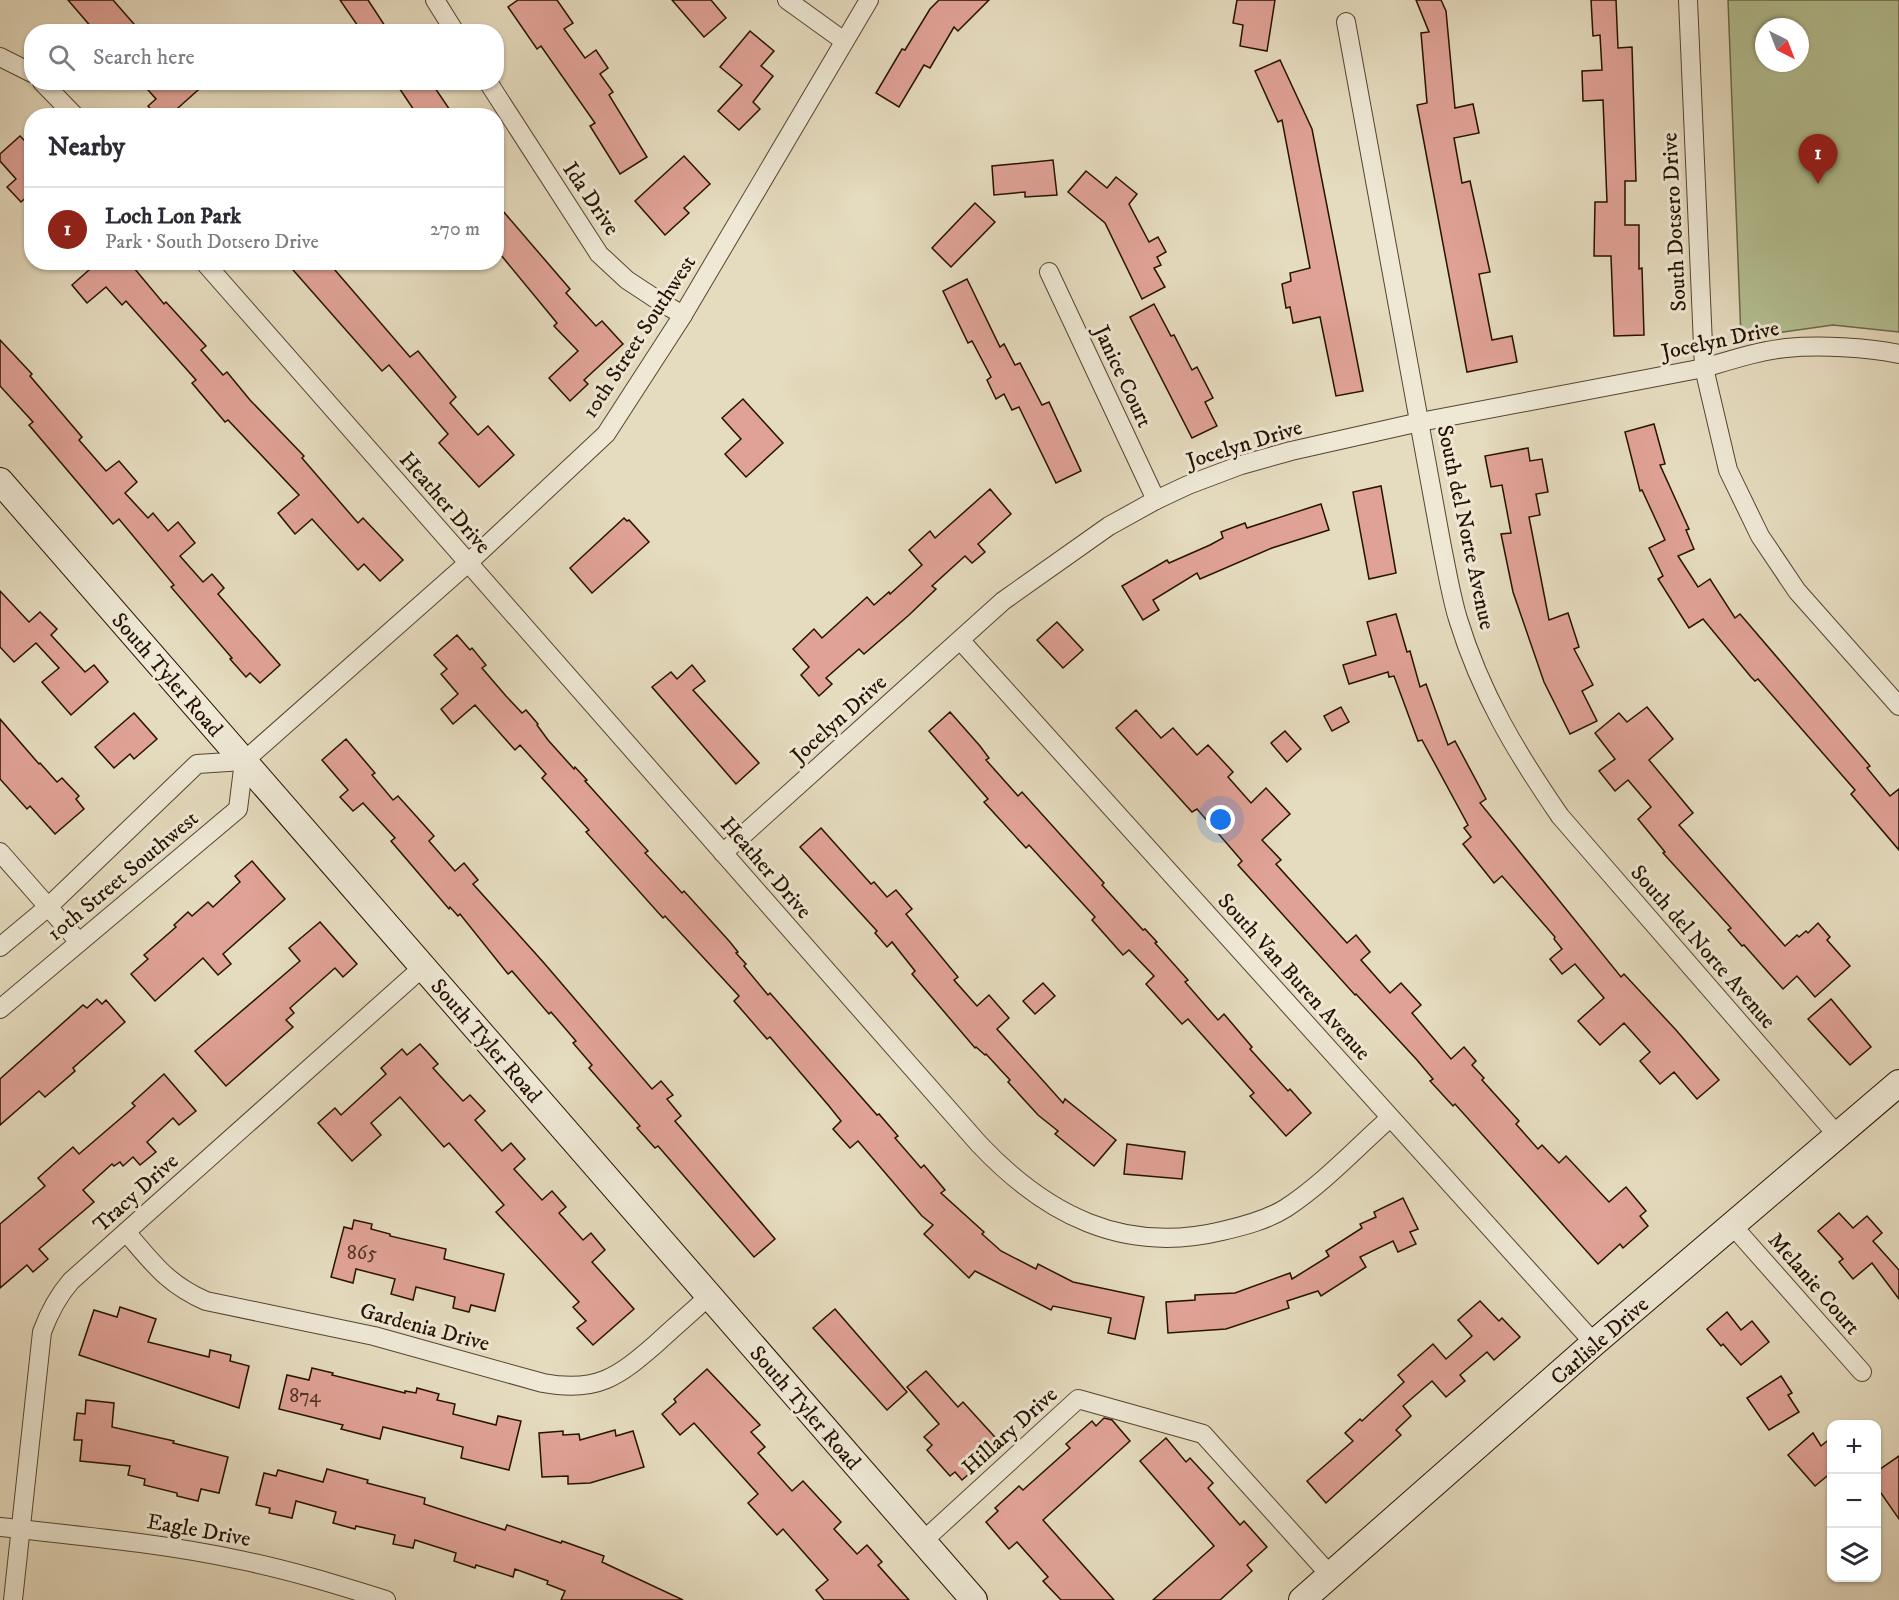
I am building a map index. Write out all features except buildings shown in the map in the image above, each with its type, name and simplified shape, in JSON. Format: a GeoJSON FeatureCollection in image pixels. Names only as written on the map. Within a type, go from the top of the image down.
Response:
{"type":"FeatureCollection","features":[{"type":"Feature","properties":{"kind":"street"},"geometry":{"type":"LineString","coordinates":[[435,0],[450,24]]}},
{"type":"Feature","properties":{"kind":"street"},"geometry":{"type":"LineString","coordinates":[[787,0],[844,41]]}},
{"type":"Feature","properties":{"kind":"street","name":"10th Street Southwest"},"geometry":{"type":"LineString","coordinates":[[0,947],[48,907],[197,764],[244,761],[468,563],[606,434],[683,315],[869,0]]}},
{"type":"Feature","properties":{"kind":"street","name":"South Dotsero Drive"},"geometry":{"type":"LineString","coordinates":[[1688,0],[1704,368],[1728,471],[1760,536],[1797,591],[1899,706]]}},
{"type":"Feature","properties":{"kind":"street","name":"South del Norte Avenue"},"geometry":{"type":"LineString","coordinates":[[1346,22],[1442,547],[1458,619],[1476,670],[1499,721],[1523,763],[1560,816],[1838,1136]]}},
{"type":"Feature","properties":{"kind":"street"},"geometry":{"type":"LineString","coordinates":[[0,57],[24,68]]}},
{"type":"Feature","properties":{"kind":"street"},"geometry":{"type":"LineString","coordinates":[[50,90],[67,108]]}},
{"type":"Feature","properties":{"kind":"street","name":"Ida Drive"},"geometry":{"type":"LineString","coordinates":[[493,90],[600,254],[627,280],[683,315]]}},
{"type":"Feature","properties":{"kind":"street","name":"Heather Drive"},"geometry":{"type":"LineString","coordinates":[[211,270],[1003,1170],[1026,1189],[1068,1215],[1116,1232],[1151,1238],[1176,1239],[1206,1235],[1242,1226],[1286,1208],[1390,1118]]}},
{"type":"Feature","properties":{"kind":"street","name":"Janice Court"},"geometry":{"type":"LineString","coordinates":[[1049,272],[1156,500]]}},
{"type":"Feature","properties":{"kind":"street","name":"Jocelyn Drive"},"geometry":{"type":"LineString","coordinates":[[723,854],[1003,601],[1059,559],[1109,526],[1188,485],[1241,465],[1291,451],[1420,422],[1704,368],[1786,348],[1843,348],[1899,354]]}},
{"type":"Feature","properties":{"kind":"street","name":"South Tyler Road"},"geometry":{"type":"LineString","coordinates":[[0,481],[974,1600]]}},
{"type":"Feature","properties":{"kind":"street","name":"South Van Buren Avenue"},"geometry":{"type":"LineString","coordinates":[[961,640],[1594,1343]]}},
{"type":"Feature","properties":{"kind":"street","name":"10th Street Southwest"},"geometry":{"type":"LineString","coordinates":[[0,1009],[238,809],[244,761]]}},
{"type":"Feature","properties":{"kind":"street"},"geometry":{"type":"LineString","coordinates":[[0,852],[79,942]]}},
{"type":"Feature","properties":{"kind":"street","name":"Tracy Drive"},"geometry":{"type":"LineString","coordinates":[[13,1600],[42,1332],[48,1314],[59,1294],[423,967]]}},
{"type":"Feature","properties":{"kind":"street","name":"Carlisle Drive"},"geometry":{"type":"LineString","coordinates":[[1302,1600],[1594,1343],[1899,1083]]}},
{"type":"Feature","properties":{"kind":"street","name":"Melanie Court"},"geometry":{"type":"LineString","coordinates":[[1732,1225],[1862,1372]]}},
{"type":"Feature","properties":{"kind":"street","name":"Gardenia Drive"},"geometry":{"type":"LineString","coordinates":[[126,1233],[167,1278],[185,1292],[206,1301],[374,1336],[543,1383],[562,1386],[586,1386],[626,1370],[710,1296]]}},
{"type":"Feature","properties":{"kind":"street","name":"Hillary Drive"},"geometry":{"type":"LineString","coordinates":[[923,1541],[1078,1399],[1203,1434],[1330,1575]]}},
{"type":"Feature","properties":{"kind":"street","name":"Eagle Drive"},"geometry":{"type":"LineString","coordinates":[[0,1527],[158,1545],[240,1560],[322,1580],[386,1600]]}},
{"type":"Feature","properties":{"kind":"green space"},"geometry":{"type":"Polygon","coordinates":[[[1728,0],[1899,0],[1899,332],[1833,325],[1741,338],[1728,0]]]}},
{"type":"Feature","properties":{"kind":"place","name":"Loch Lon Park"},"geometry":{"type":"Point","coordinates":[1818,184]}}]}
